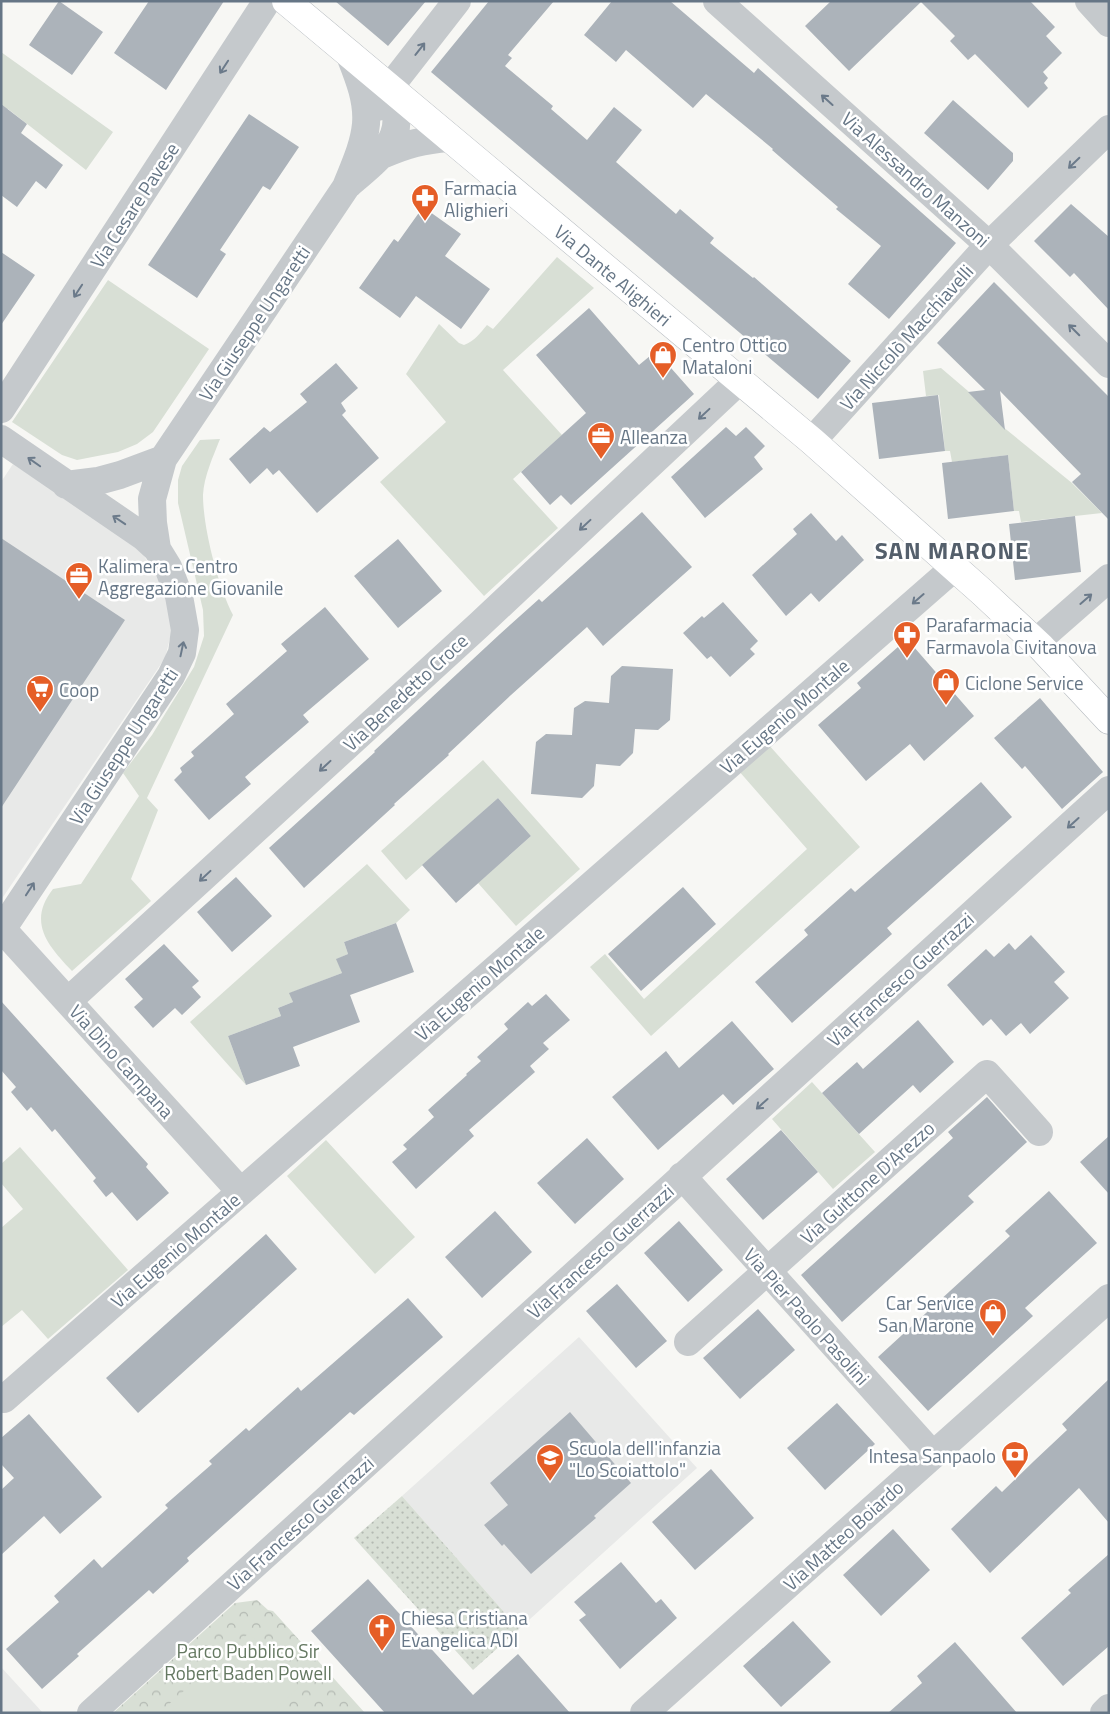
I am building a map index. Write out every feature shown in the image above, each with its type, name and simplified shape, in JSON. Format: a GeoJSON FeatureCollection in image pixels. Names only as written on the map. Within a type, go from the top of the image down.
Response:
{"type":"FeatureCollection","features":[{"type":"Feature","properties":{"kind":"main road","name":"Via Dante Alighieri"},"geometry":{"type":"LineString","coordinates":[[286,1],[812,441],[955,567],[1036,642],[1109,720]]}},
{"type":"Feature","properties":{"kind":"street","name":"Via Cesare Pavese"},"geometry":{"type":"LineString","coordinates":[[1,409],[267,1]]}},
{"type":"Feature","properties":{"kind":"street"},"geometry":{"type":"LineString","coordinates":[[390,87],[457,1]]}},
{"type":"Feature","properties":{"kind":"street","name":"Via Alessandro Manzoni"},"geometry":{"type":"LineString","coordinates":[[717,1],[989,245],[1109,364]]}},
{"type":"Feature","properties":{"kind":"street"},"geometry":{"type":"LineString","coordinates":[[1089,1],[1109,23]]}},
{"type":"Feature","properties":{"kind":"street","name":"Via Giuseppe Ungaretti"},"geometry":{"type":"LineString","coordinates":[[2,931],[171,676],[182,653],[185,630],[179,596],[168,567],[157,549],[152,523],[152,499],[163,459],[346,187],[359,154],[366,125],[365,99],[349,53]]}},
{"type":"Feature","properties":{"kind":"street","name":"Via Giuseppe Ungaretti"},"geometry":{"type":"LineString","coordinates":[[366,125],[390,87]]}},
{"type":"Feature","properties":{"kind":"street","name":"Via Giuseppe Ungaretti"},"geometry":{"type":"LineString","coordinates":[[346,187],[382,155],[392,141],[397,116],[390,87]]}},
{"type":"Feature","properties":{"kind":"street","name":"Via Niccolò Macchiavelli"},"geometry":{"type":"LineString","coordinates":[[812,441],[989,245],[1109,129]]}},
{"type":"Feature","properties":{"kind":"street","name":"Via Giuseppe Ungaretti"},"geometry":{"type":"LineString","coordinates":[[382,155],[407,144],[424,140],[450,138]]}},
{"type":"Feature","properties":{"kind":"street","name":"Via Benedetto Croce"},"geometry":{"type":"LineString","coordinates":[[68,1001],[471,631],[740,380]]}},
{"type":"Feature","properties":{"kind":"street"},"geometry":{"type":"LineString","coordinates":[[1,439],[144,537],[157,549]]}},
{"type":"Feature","properties":{"kind":"street"},"geometry":{"type":"LineString","coordinates":[[66,485],[98,481],[163,459]]}},
{"type":"Feature","properties":{"kind":"street","name":"Via Eugenio Montale"},"geometry":{"type":"LineString","coordinates":[[4,1399],[955,567]]}},
{"type":"Feature","properties":{"kind":"street"},"geometry":{"type":"LineString","coordinates":[[1036,642],[1109,578]]}},
{"type":"Feature","properties":{"kind":"street","name":"Via Francesco Guerrazzi"},"geometry":{"type":"LineString","coordinates":[[91,1713],[1109,790]]}},
{"type":"Feature","properties":{"kind":"street","name":"Via Dino Campana"},"geometry":{"type":"LineString","coordinates":[[2,931],[241,1192]]}},
{"type":"Feature","properties":{"kind":"street","name":"Via Guittone D'Arezzo"},"geometry":{"type":"LineString","coordinates":[[688,1342],[987,1074],[1039,1132]]}},
{"type":"Feature","properties":{"kind":"street","name":"Via Pier Paolo Pasolini"},"geometry":{"type":"LineString","coordinates":[[682,1176],[933,1455]]}},
{"type":"Feature","properties":{"kind":"street","name":"Via Matteo Boiardo"},"geometry":{"type":"LineString","coordinates":[[644,1713],[1109,1298]]}},
{"type":"Feature","properties":{"kind":"street"},"geometry":{"type":"LineString","coordinates":[[1104,1713],[1109,1708]]}},
{"type":"Feature","properties":{"kind":"shaded area"},"geometry":{"type":"Polygon","coordinates":[[[13,464],[137,545],[155,573],[171,607],[171,634],[165,658],[1,900],[1,482],[13,464]]]}},
{"type":"Feature","properties":{"kind":"shaded area","name":"Scuola dell'infanzia \"Lo Scoiattolo\""},"geometry":{"type":"Polygon","coordinates":[[[579,1337],[697,1468],[519,1629],[402,1496],[579,1337]]]}},
{"type":"Feature","properties":{"kind":"shaded area"},"geometry":{"type":"Polygon","coordinates":[[[1,1667],[43,1713],[1,1713],[1,1667]]]}},
{"type":"Feature","properties":{"kind":"green space"},"geometry":{"type":"Polygon","coordinates":[[[1,52],[113,132],[86,170],[8,109],[1,117],[1,52]]]}},
{"type":"Feature","properties":{"kind":"green space"},"geometry":{"type":"Polygon","coordinates":[[[557,257],[594,288],[503,370],[562,435],[513,479],[558,528],[484,596],[380,482],[446,422],[406,374],[439,324],[459,343],[464,345],[477,336],[487,325],[493,329],[557,257]]]}},
{"type":"Feature","properties":{"kind":"green space"},"geometry":{"type":"Polygon","coordinates":[[[108,280],[209,349],[153,432],[137,444],[118,452],[77,460],[62,455],[12,422],[108,280]]]}},
{"type":"Feature","properties":{"kind":"green space"},"geometry":{"type":"Polygon","coordinates":[[[941,368],[968,391],[997,422],[1072,483],[1102,513],[1021,522],[1019,511],[1014,511],[1008,455],[952,462],[950,451],[945,451],[939,395],[926,396],[923,371],[941,368]]]}},
{"type":"Feature","properties":{"kind":"green space"},"geometry":{"type":"Polygon","coordinates":[[[220,439],[209,467],[203,495],[212,556],[222,589],[233,615],[147,798],[158,810],[131,879],[151,901],[72,971],[55,952],[44,933],[41,923],[45,901],[53,889],[81,884],[139,796],[123,773],[152,735],[194,667],[204,636],[203,610],[178,503],[178,480],[182,466],[200,440],[220,439]]]}},
{"type":"Feature","properties":{"kind":"green space"},"geometry":{"type":"Polygon","coordinates":[[[768,744],[860,847],[651,1036],[590,967],[605,954],[644,999],[807,849],[738,770],[768,744]]]}},
{"type":"Feature","properties":{"kind":"green space"},"geometry":{"type":"Polygon","coordinates":[[[483,760],[580,869],[516,926],[478,883],[531,836],[498,798],[406,880],[381,851],[483,760]]]}},
{"type":"Feature","properties":{"kind":"green space"},"geometry":{"type":"Polygon","coordinates":[[[367,864],[410,910],[396,923],[344,942],[348,954],[337,959],[342,973],[290,993],[293,1002],[278,1008],[281,1016],[228,1036],[246,1085],[190,1022],[367,864]]]}},
{"type":"Feature","properties":{"kind":"green space"},"geometry":{"type":"Polygon","coordinates":[[[812,1082],[875,1152],[833,1189],[772,1119],[812,1082]]]}},
{"type":"Feature","properties":{"kind":"green space"},"geometry":{"type":"Polygon","coordinates":[[[326,1140],[415,1237],[375,1274],[287,1176],[326,1140]]]}},
{"type":"Feature","properties":{"kind":"green space"},"geometry":{"type":"Polygon","coordinates":[[[20,1147],[128,1270],[48,1339],[22,1310],[1,1327],[1,1228],[23,1209],[1,1183],[1,1164],[20,1147]]]}},
{"type":"Feature","properties":{"kind":"green space"},"geometry":{"type":"Polygon","coordinates":[[[402,1496],[519,1629],[473,1670],[354,1538],[402,1496]]]}},
{"type":"Feature","properties":{"kind":"green space","name":"Parco Pubblico Sir Robert Baden Powell"},"geometry":{"type":"Polygon","coordinates":[[[257,1600],[268,1610],[273,1611],[365,1713],[113,1713],[235,1603],[257,1600]]]}},
{"type":"Feature","properties":{"kind":"green space"},"geometry":{"type":"Polygon","coordinates":[[[249,1633],[298,1688],[271,1713],[159,1713],[249,1633]]]}},
{"type":"Feature","properties":{"kind":"building"},"geometry":{"type":"Polygon","coordinates":[[[59,1],[103,32],[72,75],[29,45],[59,1]]]}},
{"type":"Feature","properties":{"kind":"building"},"geometry":{"type":"Polygon","coordinates":[[[149,1],[224,1],[166,90],[114,53],[149,1]]]}},
{"type":"Feature","properties":{"kind":"building"},"geometry":{"type":"Polygon","coordinates":[[[335,1],[426,1],[388,46],[335,1]]]}},
{"type":"Feature","properties":{"kind":"building"},"geometry":{"type":"Polygon","coordinates":[[[489,1],[554,1],[508,55],[512,58],[505,66],[553,106],[551,109],[587,140],[614,107],[642,130],[616,162],[676,214],[680,209],[714,238],[710,243],[754,277],[851,361],[818,399],[431,72],[489,1]]]}},
{"type":"Feature","properties":{"kind":"building"},"geometry":{"type":"Polygon","coordinates":[[[612,1],[670,1],[754,73],[758,68],[956,243],[889,319],[848,284],[881,246],[836,209],[838,207],[773,149],[706,94],[693,108],[626,50],[616,62],[584,35],[612,1]]]}},
{"type":"Feature","properties":{"kind":"building"},"geometry":{"type":"Polygon","coordinates":[[[831,1],[1030,1],[1055,27],[1046,36],[1062,53],[1043,72],[1048,78],[1044,83],[1048,88],[1028,108],[975,54],[968,60],[950,41],[955,36],[921,2],[849,71],[805,26],[831,1]]]}},
{"type":"Feature","properties":{"kind":"building"},"geometry":{"type":"Polygon","coordinates":[[[953,100],[1013,153],[1013,161],[988,190],[924,133],[953,100]]]}},
{"type":"Feature","properties":{"kind":"building"},"geometry":{"type":"Polygon","coordinates":[[[1,104],[27,124],[21,133],[63,165],[46,189],[36,181],[17,207],[1,195],[1,104]]]}},
{"type":"Feature","properties":{"kind":"building"},"geometry":{"type":"Polygon","coordinates":[[[249,114],[299,147],[270,190],[263,186],[220,250],[226,254],[197,298],[148,265],[249,114]]]}},
{"type":"Feature","properties":{"kind":"building"},"geometry":{"type":"Polygon","coordinates":[[[1071,204],[1109,237],[1109,310],[1074,273],[1070,277],[1034,241],[1071,204]]]}},
{"type":"Feature","properties":{"kind":"building"},"geometry":{"type":"Polygon","coordinates":[[[423,207],[461,234],[445,256],[490,289],[461,329],[416,296],[400,318],[359,288],[394,239],[398,242],[423,207]]]}},
{"type":"Feature","properties":{"kind":"building"},"geometry":{"type":"Polygon","coordinates":[[[1,252],[35,275],[1,325],[1,252]]]}},
{"type":"Feature","properties":{"kind":"building"},"geometry":{"type":"Polygon","coordinates":[[[994,282],[1109,397],[1109,520],[1072,482],[1081,474],[1000,391],[1005,430],[968,392],[985,390],[937,343],[994,282]]]}},
{"type":"Feature","properties":{"kind":"building"},"geometry":{"type":"Polygon","coordinates":[[[589,308],[639,365],[656,351],[694,394],[571,505],[561,495],[550,505],[521,472],[586,413],[536,355],[589,308]]]}},
{"type":"Feature","properties":{"kind":"building"},"geometry":{"type":"Polygon","coordinates":[[[336,363],[358,388],[341,403],[346,411],[342,415],[379,458],[317,513],[279,470],[273,475],[267,468],[250,484],[229,459],[264,427],[270,432],[307,402],[300,394],[336,363]]]}},
{"type":"Feature","properties":{"kind":"building"},"geometry":{"type":"Polygon","coordinates":[[[938,395],[945,451],[879,459],[872,403],[938,395]]]}},
{"type":"Feature","properties":{"kind":"building"},"geometry":{"type":"Polygon","coordinates":[[[726,427],[736,436],[746,427],[765,446],[754,457],[763,469],[705,518],[671,477],[726,427]]]}},
{"type":"Feature","properties":{"kind":"building"},"geometry":{"type":"Polygon","coordinates":[[[1008,455],[1014,511],[948,519],[942,463],[1008,455]]]}},
{"type":"Feature","properties":{"kind":"building"},"geometry":{"type":"Polygon","coordinates":[[[642,512],[692,567],[603,646],[587,627],[511,695],[449,755],[304,888],[269,848],[375,752],[500,634],[539,599],[542,602],[642,512]]]}},
{"type":"Feature","properties":{"kind":"building"},"geometry":{"type":"Polygon","coordinates":[[[811,513],[836,541],[842,535],[864,560],[819,602],[811,593],[786,616],[752,575],[797,534],[793,529],[811,513]]]}},
{"type":"Feature","properties":{"kind":"building"},"geometry":{"type":"Polygon","coordinates":[[[1075,516],[1081,572],[1015,580],[1009,524],[1075,516]]]}},
{"type":"Feature","properties":{"kind":"building"},"geometry":{"type":"Polygon","coordinates":[[[1,538],[125,620],[1,808],[1,538]]]}},
{"type":"Feature","properties":{"kind":"building"},"geometry":{"type":"Polygon","coordinates":[[[398,539],[442,591],[398,628],[354,576],[398,539]]]}},
{"type":"Feature","properties":{"kind":"building"},"geometry":{"type":"Polygon","coordinates":[[[723,602],[758,641],[750,649],[755,654],[730,677],[711,656],[707,659],[683,633],[702,616],[704,618],[723,602]]]}},
{"type":"Feature","properties":{"kind":"building"},"geometry":{"type":"Polygon","coordinates":[[[325,607],[369,659],[303,715],[309,722],[245,777],[251,784],[209,820],[174,780],[182,772],[180,768],[194,756],[191,752],[234,714],[226,704],[287,651],[281,644],[325,607]]]}},
{"type":"Feature","properties":{"kind":"building"},"geometry":{"type":"Polygon","coordinates":[[[907,639],[974,716],[924,761],[910,744],[866,781],[818,725],[861,688],[857,683],[907,639]]]}},
{"type":"Feature","properties":{"kind":"building"},"geometry":{"type":"Polygon","coordinates":[[[622,666],[673,669],[670,720],[658,730],[635,729],[633,753],[620,766],[596,764],[594,786],[582,798],[531,794],[536,742],[546,734],[572,735],[574,708],[585,701],[609,703],[611,676],[622,666]]]}},
{"type":"Feature","properties":{"kind":"building"},"geometry":{"type":"Polygon","coordinates":[[[1040,698],[1103,772],[1062,809],[1025,766],[1022,769],[994,738],[1040,698]]]}},
{"type":"Feature","properties":{"kind":"building"},"geometry":{"type":"Polygon","coordinates":[[[981,782],[1012,817],[887,928],[892,934],[792,1023],[755,982],[808,935],[804,930],[851,888],[855,892],[981,782]]]}},
{"type":"Feature","properties":{"kind":"building"},"geometry":{"type":"Polygon","coordinates":[[[498,798],[531,836],[456,903],[422,865],[498,798]]]}},
{"type":"Feature","properties":{"kind":"building"},"geometry":{"type":"Polygon","coordinates":[[[236,877],[272,916],[232,952],[197,912],[236,877]]]}},
{"type":"Feature","properties":{"kind":"building"},"geometry":{"type":"Polygon","coordinates":[[[683,887],[716,924],[641,991],[608,954],[683,887]]]}},
{"type":"Feature","properties":{"kind":"building"},"geometry":{"type":"Polygon","coordinates":[[[396,923],[414,972],[350,995],[360,1022],[293,1047],[300,1066],[246,1085],[228,1036],[281,1016],[278,1008],[293,1002],[289,993],[342,973],[336,959],[348,954],[344,942],[396,923]]]}},
{"type":"Feature","properties":{"kind":"building"},"geometry":{"type":"Polygon","coordinates":[[[1031,935],[1065,972],[1054,982],[1069,998],[1030,1034],[1021,1023],[1006,1036],[991,1019],[983,1026],[947,985],[986,949],[994,957],[1009,943],[1015,950],[1031,935]]]}},
{"type":"Feature","properties":{"kind":"building"},"geometry":{"type":"Polygon","coordinates":[[[164,944],[199,981],[192,987],[201,997],[182,1015],[175,1008],[153,1028],[134,1007],[143,999],[125,979],[164,944]]]}},
{"type":"Feature","properties":{"kind":"building"},"geometry":{"type":"Polygon","coordinates":[[[546,994],[570,1020],[543,1043],[549,1049],[530,1066],[535,1072],[469,1130],[474,1136],[416,1189],[392,1162],[407,1149],[403,1145],[434,1117],[428,1110],[481,1061],[477,1057],[508,1029],[504,1024],[528,1002],[532,1006],[546,994]]]}},
{"type":"Feature","properties":{"kind":"building"},"geometry":{"type":"Polygon","coordinates":[[[1,1001],[148,1164],[146,1167],[169,1193],[137,1221],[112,1192],[106,1197],[93,1181],[96,1178],[55,1129],[52,1132],[31,1107],[27,1111],[11,1092],[16,1087],[1,1070],[1,1001]]]}},
{"type":"Feature","properties":{"kind":"building"},"geometry":{"type":"Polygon","coordinates":[[[918,1020],[954,1062],[920,1093],[913,1085],[859,1134],[822,1093],[857,1062],[863,1069],[918,1020]]]}},
{"type":"Feature","properties":{"kind":"building"},"geometry":{"type":"Polygon","coordinates":[[[732,1021],[774,1069],[733,1105],[723,1094],[658,1150],[612,1097],[666,1051],[679,1068],[732,1021]]]}},
{"type":"Feature","properties":{"kind":"building"},"geometry":{"type":"Polygon","coordinates":[[[987,1097],[1027,1142],[968,1196],[974,1202],[842,1322],[801,1275],[953,1138],[948,1132],[987,1097]]]}},
{"type":"Feature","properties":{"kind":"building"},"geometry":{"type":"Polygon","coordinates":[[[781,1130],[818,1172],[763,1220],[726,1179],[781,1130]]]}},
{"type":"Feature","properties":{"kind":"building"},"geometry":{"type":"Polygon","coordinates":[[[1109,1136],[1109,1194],[1080,1162],[1109,1136]]]}},
{"type":"Feature","properties":{"kind":"building"},"geometry":{"type":"Polygon","coordinates":[[[587,1138],[624,1179],[575,1224],[537,1183],[587,1138]]]}},
{"type":"Feature","properties":{"kind":"building"},"geometry":{"type":"Polygon","coordinates":[[[1049,1191],[1097,1243],[1025,1308],[1033,1316],[928,1411],[878,1357],[1010,1236],[1005,1231],[1049,1191]]]}},
{"type":"Feature","properties":{"kind":"building"},"geometry":{"type":"Polygon","coordinates":[[[495,1211],[532,1252],[482,1298],[445,1257],[495,1211]]]}},
{"type":"Feature","properties":{"kind":"building"},"geometry":{"type":"Polygon","coordinates":[[[679,1221],[723,1270],[688,1302],[644,1253],[679,1221]]]}},
{"type":"Feature","properties":{"kind":"building"},"geometry":{"type":"Polygon","coordinates":[[[266,1234],[297,1269],[138,1413],[106,1378],[266,1234]]]}},
{"type":"Feature","properties":{"kind":"building"},"geometry":{"type":"Polygon","coordinates":[[[617,1284],[667,1341],[636,1368],[586,1311],[617,1284]]]}},
{"type":"Feature","properties":{"kind":"building"},"geometry":{"type":"Polygon","coordinates":[[[408,1298],[443,1337],[354,1415],[350,1412],[187,1558],[189,1561],[153,1594],[149,1590],[77,1654],[79,1656],[42,1689],[6,1649],[59,1602],[54,1596],[94,1559],[102,1568],[168,1508],[165,1505],[212,1464],[209,1461],[246,1428],[249,1431],[298,1387],[301,1391],[408,1298]]]}},
{"type":"Feature","properties":{"kind":"building"},"geometry":{"type":"Polygon","coordinates":[[[758,1309],[795,1350],[740,1399],[703,1358],[758,1309]]]}},
{"type":"Feature","properties":{"kind":"building"},"geometry":{"type":"Polygon","coordinates":[[[1109,1379],[1109,1523],[1079,1488],[990,1573],[951,1529],[996,1486],[1002,1492],[1067,1430],[1062,1424],[1109,1379]]]}},
{"type":"Feature","properties":{"kind":"building"},"geometry":{"type":"Polygon","coordinates":[[[837,1403],[875,1444],[825,1490],[787,1448],[837,1403]]]}},
{"type":"Feature","properties":{"kind":"building"},"geometry":{"type":"Polygon","coordinates":[[[570,1412],[631,1483],[594,1516],[596,1518],[531,1574],[504,1544],[502,1546],[484,1525],[508,1505],[490,1483],[570,1412]]]}},
{"type":"Feature","properties":{"kind":"building"},"geometry":{"type":"Polygon","coordinates":[[[29,1414],[102,1497],[60,1534],[44,1516],[1,1555],[1,1490],[14,1478],[1,1464],[1,1438],[29,1414]]]}},
{"type":"Feature","properties":{"kind":"building"},"geometry":{"type":"Polygon","coordinates":[[[711,1469],[754,1518],[695,1570],[652,1522],[711,1469]]]}},
{"type":"Feature","properties":{"kind":"building"},"geometry":{"type":"Polygon","coordinates":[[[893,1529],[930,1570],[881,1616],[843,1575],[893,1529]]]}},
{"type":"Feature","properties":{"kind":"building"},"geometry":{"type":"Polygon","coordinates":[[[1109,1554],[1109,1646],[1063,1686],[1021,1638],[1071,1593],[1068,1590],[1109,1554]]]}},
{"type":"Feature","properties":{"kind":"building"},"geometry":{"type":"Polygon","coordinates":[[[621,1562],[656,1603],[661,1599],[677,1618],[620,1669],[579,1620],[586,1615],[574,1602],[621,1562]]]}},
{"type":"Feature","properties":{"kind":"building","name":"Chiesa Cristiana Evangelica ADI"},"geometry":{"type":"Polygon","coordinates":[[[368,1579],[473,1695],[518,1654],[570,1713],[385,1713],[311,1631],[368,1579]]]}},
{"type":"Feature","properties":{"kind":"building"},"geometry":{"type":"Polygon","coordinates":[[[793,1621],[831,1662],[781,1707],[743,1666],[793,1621]]]}},
{"type":"Feature","properties":{"kind":"building"},"geometry":{"type":"Polygon","coordinates":[[[955,1642],[1017,1713],[888,1713],[922,1683],[917,1676],[955,1642]]]}},
{"type":"Feature","properties":{"kind":"place","name":"Farmacia Alighieri"},"geometry":{"type":"Point","coordinates":[425,222]}},
{"type":"Feature","properties":{"kind":"place","name":"Centro Ottico Mataloni"},"geometry":{"type":"Point","coordinates":[663,379]}},
{"type":"Feature","properties":{"kind":"place","name":"Alleanza"},"geometry":{"type":"Point","coordinates":[601,460]}},
{"type":"Feature","properties":{"kind":"place","name":"Kalimera - Centro Aggregazione Giovanile"},"geometry":{"type":"Point","coordinates":[79,600]}},
{"type":"Feature","properties":{"kind":"place","name":"Parafarmacia Farmavola Civitanova"},"geometry":{"type":"Point","coordinates":[907,659]}},
{"type":"Feature","properties":{"kind":"place","name":"Ciclone Service"},"geometry":{"type":"Point","coordinates":[946,706]}},
{"type":"Feature","properties":{"kind":"place","name":"Coop"},"geometry":{"type":"Point","coordinates":[40,713]}},
{"type":"Feature","properties":{"kind":"place","name":"Car Service San Marone"},"geometry":{"type":"Point","coordinates":[993,1337]}},
{"type":"Feature","properties":{"kind":"place","name":"Intesa Sanpaolo"},"geometry":{"type":"Point","coordinates":[1015,1479]}},
{"type":"Feature","properties":{"kind":"place","name":"Scuola dell'infanzia \"Lo Scoiattolo\""},"geometry":{"type":"Point","coordinates":[550,1482]}},
{"type":"Feature","properties":{"kind":"place","name":"Chiesa Cristiana Evangelica ADI"},"geometry":{"type":"Point","coordinates":[382,1652]}},
{"type":"Feature","properties":{"kind":"district","name":"SAN MARONE"},"geometry":{"type":"Point","coordinates":[952,550]}}]}
